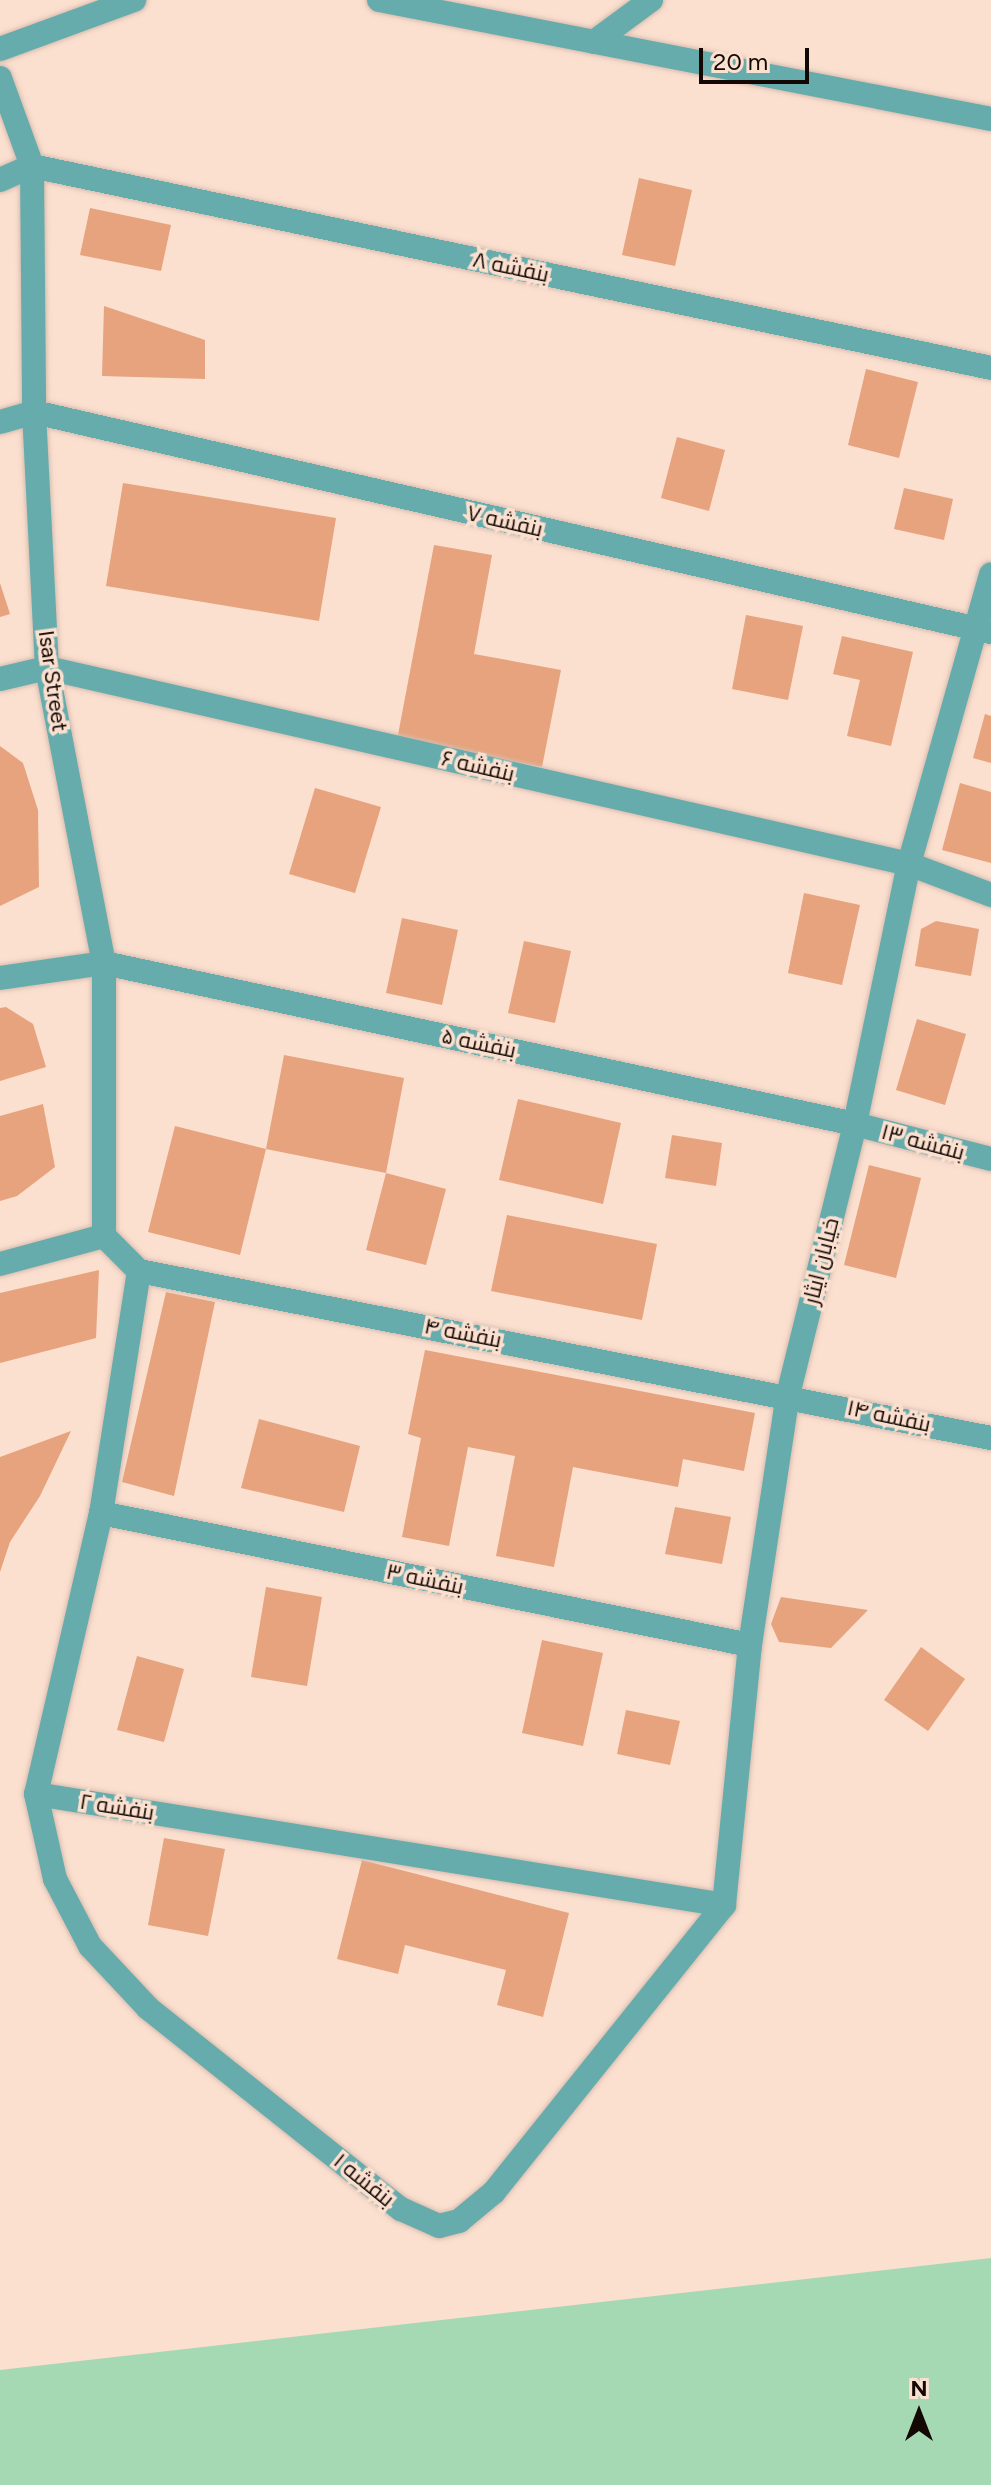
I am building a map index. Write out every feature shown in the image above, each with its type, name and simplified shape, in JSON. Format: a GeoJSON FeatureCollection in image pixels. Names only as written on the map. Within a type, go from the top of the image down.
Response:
{"type":"FeatureCollection","features":[{"type":"Feature","properties":{"kind":"street"},"geometry":{"type":"LineString","coordinates":[[0,49],[134,0]]}},
{"type":"Feature","properties":{"kind":"street"},"geometry":{"type":"LineString","coordinates":[[379,0],[991,119]]}},
{"type":"Feature","properties":{"kind":"street"},"geometry":{"type":"LineString","coordinates":[[594,42],[651,0]]}},
{"type":"Feature","properties":{"kind":"street","name":"Isar Street"},"geometry":{"type":"LineString","coordinates":[[0,78],[32,166],[34,412],[47,668],[104,963],[104,1236]]}},
{"type":"Feature","properties":{"kind":"street"},"geometry":{"type":"LineString","coordinates":[[0,180],[32,166]]}},
{"type":"Feature","properties":{"kind":"street","name":"بنفشه ۸"},"geometry":{"type":"LineString","coordinates":[[32,166],[991,368]]}},
{"type":"Feature","properties":{"kind":"street"},"geometry":{"type":"LineString","coordinates":[[0,422],[34,412]]}},
{"type":"Feature","properties":{"kind":"street","name":"بنفشه ۷"},"geometry":{"type":"LineString","coordinates":[[34,412],[983,630]]}},
{"type":"Feature","properties":{"kind":"street","name":"خیابان ایثار"},"geometry":{"type":"LineString","coordinates":[[724,1905],[750,1645],[788,1395],[855,1124],[909,864],[983,630],[991,574]]}},
{"type":"Feature","properties":{"kind":"street"},"geometry":{"type":"LineString","coordinates":[[0,679],[47,668]]}},
{"type":"Feature","properties":{"kind":"street","name":"بنفشه ۶"},"geometry":{"type":"LineString","coordinates":[[47,668],[909,864],[991,895]]}},
{"type":"Feature","properties":{"kind":"street"},"geometry":{"type":"LineString","coordinates":[[0,978],[104,963]]}},
{"type":"Feature","properties":{"kind":"street","name":"بنفشه ۵"},"geometry":{"type":"LineString","coordinates":[[104,963],[855,1124]]}},
{"type":"Feature","properties":{"kind":"street","name":"بنفشه ۱۳"},"geometry":{"type":"LineString","coordinates":[[855,1124],[991,1159]]}},
{"type":"Feature","properties":{"kind":"street"},"geometry":{"type":"LineString","coordinates":[[0,1264],[104,1236],[139,1271],[101,1513],[36,1794]]}},
{"type":"Feature","properties":{"kind":"street","name":"بنفشه ۴"},"geometry":{"type":"LineString","coordinates":[[139,1271],[788,1395]]}},
{"type":"Feature","properties":{"kind":"street","name":"بنفشه ۱۴"},"geometry":{"type":"LineString","coordinates":[[788,1395],[991,1438]]}},
{"type":"Feature","properties":{"kind":"street","name":"بنفشه ۳"},"geometry":{"type":"LineString","coordinates":[[101,1513],[750,1645]]}},
{"type":"Feature","properties":{"kind":"street","name":"بنفشه ۲"},"geometry":{"type":"LineString","coordinates":[[36,1794],[724,1905]]}},
{"type":"Feature","properties":{"kind":"street","name":"بنفشه ۱"},"geometry":{"type":"LineString","coordinates":[[36,1794],[55,1879],[99,1956],[148,2008],[376,2190],[420,2221],[439,2226],[459,2221],[494,2192],[724,1905]]}},
{"type":"Feature","properties":{"kind":"green space"},"geometry":{"type":"Polygon","coordinates":[[[991,2258],[991,2485],[0,2485],[0,2370],[991,2258]]]}},
{"type":"Feature","properties":{"kind":"building"},"geometry":{"type":"Polygon","coordinates":[[[639,178],[692,190],[675,266],[622,255],[639,178]]]}},
{"type":"Feature","properties":{"kind":"building"},"geometry":{"type":"Polygon","coordinates":[[[90,208],[171,225],[161,271],[80,255],[90,208]]]}},
{"type":"Feature","properties":{"kind":"building"},"geometry":{"type":"Polygon","coordinates":[[[104,306],[205,340],[205,379],[102,376],[104,306]]]}},
{"type":"Feature","properties":{"kind":"building"},"geometry":{"type":"Polygon","coordinates":[[[866,369],[918,382],[899,458],[848,445],[866,369]]]}},
{"type":"Feature","properties":{"kind":"building"},"geometry":{"type":"Polygon","coordinates":[[[677,437],[725,450],[709,511],[661,498],[677,437]]]}},
{"type":"Feature","properties":{"kind":"building"},"geometry":{"type":"Polygon","coordinates":[[[123,483],[336,518],[319,621],[106,586],[123,483]]]}},
{"type":"Feature","properties":{"kind":"building"},"geometry":{"type":"Polygon","coordinates":[[[904,488],[953,499],[944,540],[894,529],[904,488]]]}},
{"type":"Feature","properties":{"kind":"building"},"geometry":{"type":"Polygon","coordinates":[[[434,545],[492,555],[474,654],[561,670],[542,767],[397,740],[434,545]]]}},
{"type":"Feature","properties":{"kind":"building"},"geometry":{"type":"Polygon","coordinates":[[[0,583],[10,614],[0,617],[0,583]]]}},
{"type":"Feature","properties":{"kind":"building"},"geometry":{"type":"Polygon","coordinates":[[[746,615],[803,626],[788,700],[732,689],[746,615]]]}},
{"type":"Feature","properties":{"kind":"building"},"geometry":{"type":"Polygon","coordinates":[[[842,636],[913,652],[891,746],[847,736],[860,680],[833,674],[842,636]]]}},
{"type":"Feature","properties":{"kind":"building"},"geometry":{"type":"Polygon","coordinates":[[[985,714],[991,716],[991,763],[973,758],[985,714]]]}},
{"type":"Feature","properties":{"kind":"building"},"geometry":{"type":"Polygon","coordinates":[[[0,746],[23,763],[38,810],[39,887],[0,906],[0,746]]]}},
{"type":"Feature","properties":{"kind":"building"},"geometry":{"type":"Polygon","coordinates":[[[960,783],[991,792],[991,863],[942,850],[960,783]]]}},
{"type":"Feature","properties":{"kind":"building"},"geometry":{"type":"Polygon","coordinates":[[[315,788],[381,807],[355,893],[289,874],[315,788]]]}},
{"type":"Feature","properties":{"kind":"building"},"geometry":{"type":"Polygon","coordinates":[[[804,893],[860,905],[842,985],[788,973],[804,893]]]}},
{"type":"Feature","properties":{"kind":"building"},"geometry":{"type":"Polygon","coordinates":[[[402,918],[458,930],[442,1005],[386,993],[402,918]]]}},
{"type":"Feature","properties":{"kind":"building"},"geometry":{"type":"Polygon","coordinates":[[[936,921],[979,929],[971,976],[915,966],[921,929],[936,921]]]}},
{"type":"Feature","properties":{"kind":"building"},"geometry":{"type":"Polygon","coordinates":[[[524,941],[571,951],[555,1023],[508,1013],[524,941]]]}},
{"type":"Feature","properties":{"kind":"building"},"geometry":{"type":"Polygon","coordinates":[[[6,1007],[33,1024],[46,1067],[0,1081],[0,1008],[6,1007]]]}},
{"type":"Feature","properties":{"kind":"building"},"geometry":{"type":"Polygon","coordinates":[[[917,1019],[966,1034],[945,1105],[896,1090],[917,1019]]]}},
{"type":"Feature","properties":{"kind":"building"},"geometry":{"type":"Polygon","coordinates":[[[284,1055],[404,1078],[386,1173],[266,1149],[284,1055]]]}},
{"type":"Feature","properties":{"kind":"building"},"geometry":{"type":"Polygon","coordinates":[[[518,1099],[621,1123],[603,1204],[499,1180],[518,1099]]]}},
{"type":"Feature","properties":{"kind":"building"},"geometry":{"type":"Polygon","coordinates":[[[43,1104],[55,1167],[17,1196],[0,1201],[0,1116],[43,1104]]]}},
{"type":"Feature","properties":{"kind":"building"},"geometry":{"type":"Polygon","coordinates":[[[175,1126],[266,1149],[240,1255],[148,1232],[175,1126]]]}},
{"type":"Feature","properties":{"kind":"building"},"geometry":{"type":"Polygon","coordinates":[[[672,1135],[722,1143],[716,1186],[665,1178],[672,1135]]]}},
{"type":"Feature","properties":{"kind":"building"},"geometry":{"type":"Polygon","coordinates":[[[869,1165],[921,1178],[896,1278],[844,1265],[869,1165]]]}},
{"type":"Feature","properties":{"kind":"building"},"geometry":{"type":"Polygon","coordinates":[[[386,1173],[446,1189],[426,1265],[366,1250],[386,1173]]]}},
{"type":"Feature","properties":{"kind":"building"},"geometry":{"type":"Polygon","coordinates":[[[507,1215],[657,1244],[642,1320],[491,1291],[507,1215]]]}},
{"type":"Feature","properties":{"kind":"building"},"geometry":{"type":"Polygon","coordinates":[[[99,1270],[96,1338],[0,1363],[0,1293],[99,1270]]]}},
{"type":"Feature","properties":{"kind":"building"},"geometry":{"type":"Polygon","coordinates":[[[166,1292],[215,1302],[174,1496],[122,1482],[166,1292]]]}},
{"type":"Feature","properties":{"kind":"building"},"geometry":{"type":"Polygon","coordinates":[[[425,1350],[755,1413],[744,1471],[683,1459],[678,1487],[573,1467],[554,1567],[496,1556],[515,1456],[468,1447],[449,1546],[402,1537],[421,1438],[408,1434],[425,1350]]]}},
{"type":"Feature","properties":{"kind":"building"},"geometry":{"type":"Polygon","coordinates":[[[259,1419],[360,1446],[344,1512],[241,1488],[259,1419]]]}},
{"type":"Feature","properties":{"kind":"building"},"geometry":{"type":"Polygon","coordinates":[[[71,1431],[40,1496],[10,1542],[0,1572],[0,1457],[71,1431]]]}},
{"type":"Feature","properties":{"kind":"building"},"geometry":{"type":"Polygon","coordinates":[[[675,1507],[731,1517],[722,1564],[665,1554],[675,1507]]]}},
{"type":"Feature","properties":{"kind":"building"},"geometry":{"type":"Polygon","coordinates":[[[266,1587],[322,1597],[307,1686],[251,1677],[266,1587]]]}},
{"type":"Feature","properties":{"kind":"building"},"geometry":{"type":"Polygon","coordinates":[[[781,1597],[868,1610],[831,1648],[779,1642],[771,1624],[781,1597]]]}},
{"type":"Feature","properties":{"kind":"building"},"geometry":{"type":"Polygon","coordinates":[[[542,1640],[603,1653],[583,1746],[522,1733],[542,1640]]]}},
{"type":"Feature","properties":{"kind":"building"},"geometry":{"type":"Polygon","coordinates":[[[921,1647],[965,1679],[928,1731],[884,1700],[921,1647]]]}},
{"type":"Feature","properties":{"kind":"building"},"geometry":{"type":"Polygon","coordinates":[[[137,1656],[184,1669],[164,1742],[117,1730],[137,1656]]]}},
{"type":"Feature","properties":{"kind":"building"},"geometry":{"type":"Polygon","coordinates":[[[626,1710],[680,1721],[670,1765],[617,1754],[626,1710]]]}},
{"type":"Feature","properties":{"kind":"building"},"geometry":{"type":"Polygon","coordinates":[[[164,1838],[225,1849],[208,1936],[148,1925],[164,1838]]]}},
{"type":"Feature","properties":{"kind":"building"},"geometry":{"type":"Polygon","coordinates":[[[362,1860],[569,1913],[543,2017],[497,2005],[506,1970],[405,1945],[398,1974],[337,1959],[362,1860]]]}}]}
